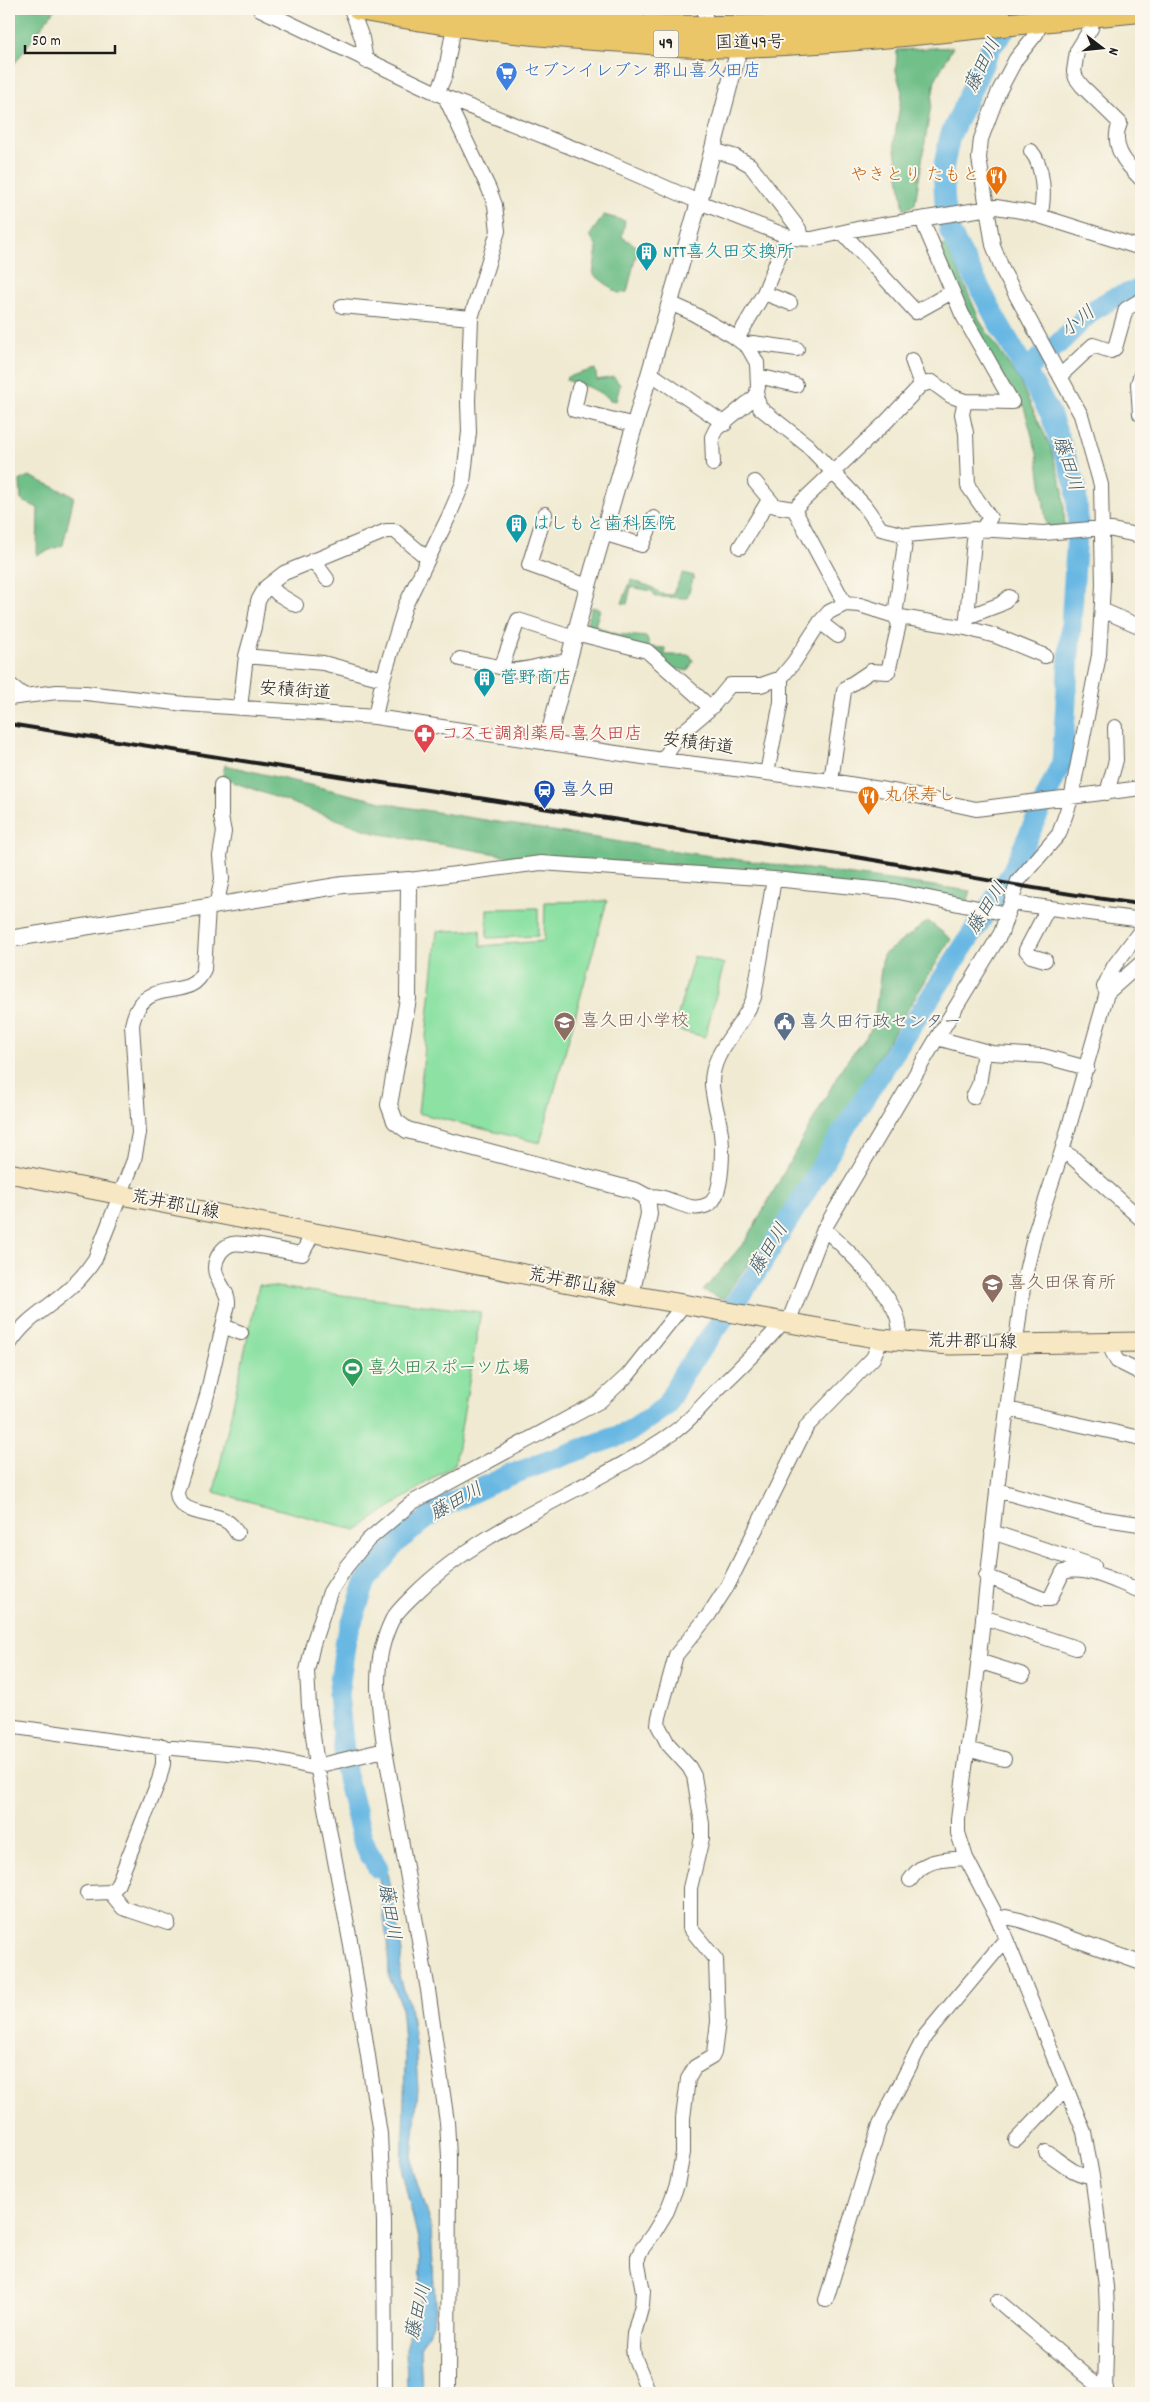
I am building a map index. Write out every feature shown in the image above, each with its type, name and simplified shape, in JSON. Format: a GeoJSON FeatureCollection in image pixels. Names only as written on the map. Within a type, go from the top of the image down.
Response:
{"type":"FeatureCollection","features":[{"type":"Feature","properties":{"kind":"highway","name":"国道49号"},"geometry":{"type":"LineString","coordinates":[[359,9],[456,17],[622,25],[705,18],[742,36],[820,17],[983,14],[1039,21],[1141,11]]}},
{"type":"Feature","properties":{"kind":"highway","name":"国道49号"},"geometry":{"type":"LineString","coordinates":[[557,22],[742,36],[983,14]]}},
{"type":"Feature","properties":{"kind":"main road","name":"荒井郡山線"},"geometry":{"type":"LineString","coordinates":[[9,1173],[631,1295],[890,1340],[950,1345],[1141,1342]]}},
{"type":"Feature","properties":{"kind":"street"},"geometry":{"type":"LineString","coordinates":[[260,9],[441,95],[603,160],[699,202],[801,240],[843,234],[857,229],[924,224],[988,209],[1009,207],[1141,248]]}},
{"type":"Feature","properties":{"kind":"street"},"geometry":{"type":"LineString","coordinates":[[351,9],[362,38],[366,61]]}},
{"type":"Feature","properties":{"kind":"street"},"geometry":{"type":"LineString","coordinates":[[1093,16],[1092,28],[1077,51],[1074,62],[1076,78],[1120,122],[1116,140],[1122,160],[1141,179]]}},
{"type":"Feature","properties":{"kind":"street"},"geometry":{"type":"LineString","coordinates":[[375,717],[383,678],[405,606],[463,483],[469,432],[468,401],[471,318],[495,246],[498,220],[490,189],[441,95],[456,17]]}},
{"type":"Feature","properties":{"kind":"street"},"geometry":{"type":"LineString","coordinates":[[448,2393],[449,2156],[447,2122],[428,1990],[380,1751],[377,1681],[381,1649],[393,1618],[405,1604],[455,1560],[557,1500],[605,1476],[675,1431],[758,1351],[781,1322],[824,1229],[1001,933],[1018,882],[1059,834],[1071,799],[1099,655],[1102,610],[1103,528],[1101,485],[1095,459],[1080,415],[1061,375],[1003,272],[993,245],[988,209],[981,181],[979,158],[981,139],[1010,70],[1036,34],[1039,21]]}},
{"type":"Feature","properties":{"kind":"street"},"geometry":{"type":"LineString","coordinates":[[547,742],[588,586],[699,202],[742,36]]}},
{"type":"Feature","properties":{"kind":"street"},"geometry":{"type":"LineString","coordinates":[[713,150],[736,157],[750,164],[799,229],[801,240]]}},
{"type":"Feature","properties":{"kind":"street"},"geometry":{"type":"LineString","coordinates":[[1031,151],[1037,158],[1044,202],[1040,216]]}},
{"type":"Feature","properties":{"kind":"street"},"geometry":{"type":"LineString","coordinates":[[794,509],[886,422],[921,385],[932,382],[951,396],[964,401],[1012,402],[984,354],[952,292],[924,224]]}},
{"type":"Feature","properties":{"kind":"street"},"geometry":{"type":"LineString","coordinates":[[843,234],[916,312],[952,292]]}},
{"type":"Feature","properties":{"kind":"street"},"geometry":{"type":"LineString","coordinates":[[741,342],[764,293],[787,236]]}},
{"type":"Feature","properties":{"kind":"street"},"geometry":{"type":"LineString","coordinates":[[764,293],[790,303]]}},
{"type":"Feature","properties":{"kind":"street"},"geometry":{"type":"LineString","coordinates":[[1061,375],[1093,345],[1111,351],[1115,348],[1126,309],[1141,300]]}},
{"type":"Feature","properties":{"kind":"street"},"geometry":{"type":"LineString","coordinates":[[670,303],[692,313],[741,342],[754,356],[758,376],[756,403],[767,415],[807,445],[864,505],[881,529],[906,535],[979,529],[1044,533],[1103,528],[1141,536]]}},
{"type":"Feature","properties":{"kind":"street"},"geometry":{"type":"LineString","coordinates":[[342,306],[471,318]]}},
{"type":"Feature","properties":{"kind":"street"},"geometry":{"type":"LineString","coordinates":[[741,342],[797,349]]}},
{"type":"Feature","properties":{"kind":"street"},"geometry":{"type":"LineString","coordinates":[[912,360],[921,385]]}},
{"type":"Feature","properties":{"kind":"street"},"geometry":{"type":"LineString","coordinates":[[650,373],[725,424]]}},
{"type":"Feature","properties":{"kind":"street"},"geometry":{"type":"LineString","coordinates":[[1140,414],[1138,384],[1141,374]]}},
{"type":"Feature","properties":{"kind":"street"},"geometry":{"type":"LineString","coordinates":[[758,376],[796,385]]}},
{"type":"Feature","properties":{"kind":"street"},"geometry":{"type":"LineString","coordinates":[[580,388],[574,410],[635,425]]}},
{"type":"Feature","properties":{"kind":"street"},"geometry":{"type":"LineString","coordinates":[[713,464],[712,437],[716,429],[725,424],[756,396]]}},
{"type":"Feature","properties":{"kind":"street"},"geometry":{"type":"LineString","coordinates":[[964,401],[962,414],[966,433],[968,486],[990,518],[979,529],[966,622]]}},
{"type":"Feature","properties":{"kind":"street"},"geometry":{"type":"LineString","coordinates":[[755,482],[775,506],[794,509]]}},
{"type":"Feature","properties":{"kind":"street"},"geometry":{"type":"LineString","coordinates":[[740,548],[769,500]]}},
{"type":"Feature","properties":{"kind":"street"},"geometry":{"type":"LineString","coordinates":[[794,509],[846,604]]}},
{"type":"Feature","properties":{"kind":"street"},"geometry":{"type":"LineString","coordinates":[[545,514],[530,565],[588,586]]}},
{"type":"Feature","properties":{"kind":"street"},"geometry":{"type":"LineString","coordinates":[[604,533],[642,545],[654,518]]}},
{"type":"Feature","properties":{"kind":"street"},"geometry":{"type":"LineString","coordinates":[[240,708],[246,656],[254,627],[258,601],[269,585],[284,573],[386,531],[395,531],[427,558]]}},
{"type":"Feature","properties":{"kind":"street"},"geometry":{"type":"LineString","coordinates":[[830,781],[844,691],[871,671],[888,672],[899,624],[895,616],[906,535]]}},
{"type":"Feature","properties":{"kind":"street"},"geometry":{"type":"LineString","coordinates":[[313,560],[327,579]]}},
{"type":"Feature","properties":{"kind":"street"},"geometry":{"type":"LineString","coordinates":[[269,585],[278,594],[296,605]]}},
{"type":"Feature","properties":{"kind":"street"},"geometry":{"type":"LineString","coordinates":[[966,622],[1001,604],[1009,596]]}},
{"type":"Feature","properties":{"kind":"street"},"geometry":{"type":"LineString","coordinates":[[664,760],[679,735],[711,708],[730,686],[761,685],[781,678],[794,662],[820,622],[829,612],[846,604],[895,616],[966,622],[1045,656]]}},
{"type":"Feature","properties":{"kind":"street"},"geometry":{"type":"LineString","coordinates":[[1102,610],[1141,627]]}},
{"type":"Feature","properties":{"kind":"street"},"geometry":{"type":"LineString","coordinates":[[504,668],[518,620],[574,636],[647,651],[711,708]]}},
{"type":"Feature","properties":{"kind":"street"},"geometry":{"type":"LineString","coordinates":[[820,622],[838,636]]}},
{"type":"Feature","properties":{"kind":"street"},"geometry":{"type":"LineString","coordinates":[[246,656],[323,663],[383,678]]}},
{"type":"Feature","properties":{"kind":"street"},"geometry":{"type":"LineString","coordinates":[[460,658],[512,671],[557,661],[567,662]]}},
{"type":"Feature","properties":{"kind":"street"},"geometry":{"type":"LineString","coordinates":[[767,773],[777,730],[781,702],[781,678]]}},
{"type":"Feature","properties":{"kind":"street"},"geometry":{"type":"LineString","coordinates":[[9,684],[23,695]]}},
{"type":"Feature","properties":{"kind":"street","name":"安積街道"},"geometry":{"type":"LineString","coordinates":[[9,698],[57,692],[86,693],[240,708],[375,717],[664,760],[830,781],[898,792],[976,809],[1016,802],[1071,799],[1141,788]]}},
{"type":"Feature","properties":{"kind":"street"},"geometry":{"type":"LineString","coordinates":[[1107,793],[1116,760],[1115,727]]}},
{"type":"Feature","properties":{"kind":"street"},"geometry":{"type":"LineString","coordinates":[[9,1345],[15,1335],[34,1316],[62,1296],[86,1272],[95,1259],[118,1195],[134,1160],[139,1133],[132,1026],[135,1011],[141,1000],[152,995],[194,984],[201,978],[204,970],[212,907],[222,880],[220,856],[224,832],[221,817],[221,785]]}},
{"type":"Feature","properties":{"kind":"street"},"geometry":{"type":"LineString","coordinates":[[9,939],[344,885],[409,880],[541,863],[774,879],[894,891],[955,903],[1010,908],[1048,908],[1135,919],[1141,925],[1141,930],[1114,966],[1104,987],[1107,993]]}},
{"type":"Feature","properties":{"kind":"street"},"geometry":{"type":"LineString","coordinates":[[646,1197],[655,1196],[698,1208],[711,1203],[718,1192],[722,1135],[713,1096],[714,1071],[723,1046],[747,1014],[754,997],[774,879]]}},
{"type":"Feature","properties":{"kind":"street"},"geometry":{"type":"LineString","coordinates":[[409,880],[408,999],[389,1105],[395,1121],[408,1130],[636,1191],[646,1197],[649,1201],[649,1214],[631,1295]]}},
{"type":"Feature","properties":{"kind":"street"},"geometry":{"type":"LineString","coordinates":[[1045,960],[1031,956],[1026,950],[1048,908]]}},
{"type":"Feature","properties":{"kind":"street"},"geometry":{"type":"LineString","coordinates":[[1106,2391],[1107,2303],[1092,2176],[1084,2132],[998,1919],[966,1858],[958,1833],[958,1819],[1019,1305],[1035,1233],[1087,1068],[1107,993],[1141,963]]}},
{"type":"Feature","properties":{"kind":"street"},"geometry":{"type":"LineString","coordinates":[[937,1038],[1002,1055],[1043,1056],[1087,1068]]}},
{"type":"Feature","properties":{"kind":"street"},"geometry":{"type":"LineString","coordinates":[[973,1097],[979,1085],[984,1051]]}},
{"type":"Feature","properties":{"kind":"street"},"geometry":{"type":"LineString","coordinates":[[1062,1151],[1072,1157],[1141,1219]]}},
{"type":"Feature","properties":{"kind":"street"},"geometry":{"type":"LineString","coordinates":[[648,2393],[634,2356],[633,2347],[634,2334],[642,2305],[638,2257],[672,2201],[683,2153],[683,2118],[686,2085],[695,2067],[712,2057],[718,2022],[716,1960],[690,1928],[690,1888],[702,1838],[702,1824],[694,1776],[689,1767],[668,1744],[658,1725],[658,1716],[676,1655],[708,1616],[728,1585],[807,1426],[890,1340],[900,1324],[889,1300],[846,1247],[824,1229]]}},
{"type":"Feature","properties":{"kind":"street"},"geometry":{"type":"LineString","coordinates":[[237,1533],[230,1523],[183,1506],[177,1498],[177,1492],[207,1395],[228,1298],[215,1268],[221,1250],[227,1246],[238,1243],[302,1254],[313,1233]]}},
{"type":"Feature","properties":{"kind":"street"},"geometry":{"type":"LineString","coordinates":[[385,2393],[383,2182],[380,2134],[351,1946],[309,1706],[307,1671],[330,1592],[346,1567],[368,1540],[414,1502],[600,1401],[628,1374],[691,1304]]}},
{"type":"Feature","properties":{"kind":"street"},"geometry":{"type":"LineString","coordinates":[[223,1326],[240,1333]]}},
{"type":"Feature","properties":{"kind":"street"},"geometry":{"type":"LineString","coordinates":[[1108,1343],[1117,1360],[1141,1373]]}},
{"type":"Feature","properties":{"kind":"street"},"geometry":{"type":"LineString","coordinates":[[1007,1409],[1141,1438]]}},
{"type":"Feature","properties":{"kind":"street"},"geometry":{"type":"LineString","coordinates":[[997,1490],[1092,1517],[1139,1524]]}},
{"type":"Feature","properties":{"kind":"street"},"geometry":{"type":"LineString","coordinates":[[992,1532],[1104,1570]]}},
{"type":"Feature","properties":{"kind":"street"},"geometry":{"type":"LineString","coordinates":[[986,1576],[1043,1599],[1050,1599],[1063,1572],[1072,1570],[1098,1574],[1141,1591]]}},
{"type":"Feature","properties":{"kind":"street"},"geometry":{"type":"LineString","coordinates":[[983,1617],[1076,1648]]}},
{"type":"Feature","properties":{"kind":"street"},"geometry":{"type":"LineString","coordinates":[[978,1661],[1023,1675]]}},
{"type":"Feature","properties":{"kind":"street"},"geometry":{"type":"LineString","coordinates":[[9,1726],[163,1746],[260,1756],[312,1767],[380,1751]]}},
{"type":"Feature","properties":{"kind":"street"},"geometry":{"type":"LineString","coordinates":[[87,1893],[110,1892],[117,1886],[159,1780],[164,1764],[163,1746]]}},
{"type":"Feature","properties":{"kind":"street"},"geometry":{"type":"LineString","coordinates":[[967,1749],[1004,1759]]}},
{"type":"Feature","properties":{"kind":"street"},"geometry":{"type":"LineString","coordinates":[[910,1880],[925,1864],[934,1861],[966,1858]]}},
{"type":"Feature","properties":{"kind":"street"},"geometry":{"type":"LineString","coordinates":[[110,1892],[123,1908],[168,1923]]}},
{"type":"Feature","properties":{"kind":"street"},"geometry":{"type":"LineString","coordinates":[[998,1919],[1006,1917],[1020,1920],[1141,1963]]}},
{"type":"Feature","properties":{"kind":"street"},"geometry":{"type":"LineString","coordinates":[[826,2300],[880,2124],[925,2036],[1006,1939]]}},
{"type":"Feature","properties":{"kind":"street"},"geometry":{"type":"LineString","coordinates":[[1016,2140],[1066,2088]]}},
{"type":"Feature","properties":{"kind":"street"},"geometry":{"type":"LineString","coordinates":[[1046,2152],[1084,2176],[1092,2176]]}},
{"type":"Feature","properties":{"kind":"street"},"geometry":{"type":"LineString","coordinates":[[998,2301],[1106,2391]]}},
{"type":"Feature","properties":{"kind":"green space"},"geometry":{"type":"Polygon","coordinates":[[[9,9],[55,9],[9,71],[9,9]]]}},
{"type":"Feature","properties":{"kind":"green space"},"geometry":{"type":"Polygon","coordinates":[[[953,47],[935,80],[915,204],[904,210],[894,142],[902,92],[896,71],[897,50],[953,47]]]}},
{"type":"Feature","properties":{"kind":"green space"},"geometry":{"type":"Polygon","coordinates":[[[604,215],[625,221],[622,237],[638,247],[627,292],[618,293],[593,274],[597,248],[590,235],[604,215]]]}},
{"type":"Feature","properties":{"kind":"green space"},"geometry":{"type":"Polygon","coordinates":[[[947,245],[981,323],[1019,380],[1050,446],[1063,490],[1065,527],[1047,528],[1037,454],[1024,407],[993,364],[963,308],[938,247],[947,245]]]}},
{"type":"Feature","properties":{"kind":"green space"},"geometry":{"type":"Polygon","coordinates":[[[595,369],[597,380],[614,377],[620,385],[616,401],[609,400],[609,398],[591,388],[566,380],[567,377],[595,369]]]}},
{"type":"Feature","properties":{"kind":"green space"},"geometry":{"type":"Polygon","coordinates":[[[29,476],[74,496],[63,545],[37,555],[38,508],[21,500],[20,480],[29,476]]]}},
{"type":"Feature","properties":{"kind":"green space"},"geometry":{"type":"Polygon","coordinates":[[[683,573],[694,576],[687,598],[656,597],[652,591],[631,587],[627,604],[622,603],[631,580],[652,587],[661,594],[672,595],[683,573]]]}},
{"type":"Feature","properties":{"kind":"green space"},"geometry":{"type":"Polygon","coordinates":[[[592,607],[600,609],[595,626],[616,634],[647,637],[649,647],[665,648],[665,655],[690,655],[693,661],[688,671],[677,669],[584,631],[592,607]]]}},
{"type":"Feature","properties":{"kind":"green space"},"geometry":{"type":"Polygon","coordinates":[[[225,765],[399,806],[682,852],[971,891],[966,906],[659,864],[509,856],[375,833],[222,778],[225,765]]]}},
{"type":"Feature","properties":{"kind":"green space"},"geometry":{"type":"Polygon","coordinates":[[[607,901],[540,1143],[418,1113],[437,931],[480,930],[481,946],[544,941],[545,902],[607,901]]]}},
{"type":"Feature","properties":{"kind":"green space"},"geometry":{"type":"Polygon","coordinates":[[[538,908],[538,936],[487,938],[487,909],[538,908]]]}},
{"type":"Feature","properties":{"kind":"green space"},"geometry":{"type":"Polygon","coordinates":[[[928,921],[951,939],[774,1227],[723,1299],[703,1291],[747,1239],[843,1066],[873,1027],[883,955],[928,921]]]}},
{"type":"Feature","properties":{"kind":"green space"},"geometry":{"type":"Polygon","coordinates":[[[694,956],[724,964],[705,1037],[674,1029],[694,956]]]}},
{"type":"Feature","properties":{"kind":"green space","name":"喜久田スポーツ広場"},"geometry":{"type":"Polygon","coordinates":[[[259,1285],[481,1312],[455,1464],[356,1530],[214,1492],[259,1285]]]}},
{"type":"Feature","properties":{"kind":"water"},"geometry":{"type":"Polygon","coordinates":[[[363,1844],[376,1855],[387,1872],[402,1952],[399,1976],[410,2006],[415,2042],[418,2089],[412,2157],[413,2170],[431,2228],[435,2304],[433,2324],[420,2348],[422,2393],[408,2393],[407,2388],[406,2345],[420,2299],[421,2259],[402,2172],[405,2058],[402,2017],[400,2001],[389,1977],[388,1949],[379,1879],[363,1856],[363,1844]]]}},
{"type":"Feature","properties":{"kind":"waterway","name":"藤田川"},"geometry":{"type":"LineString","coordinates":[[378,1868],[364,1845],[347,1779],[338,1695],[346,1639],[366,1581],[398,1541],[442,1507],[507,1476],[629,1432],[666,1406],[683,1374],[754,1276],[848,1123],[1011,874],[1062,762],[1078,519],[1076,486],[1050,413],[996,319],[950,232],[945,204],[943,169],[950,136],[991,47],[1010,24],[1018,9]]}},
{"type":"Feature","properties":{"kind":"waterway","name":"小川"},"geometry":{"type":"LineString","coordinates":[[1025,370],[1057,345],[1092,311],[1112,299],[1141,289]]}},
{"type":"Feature","properties":{"kind":"railway"},"geometry":{"type":"LineString","coordinates":[[9,724],[852,856],[1100,899],[1141,904]]}},
{"type":"Feature","properties":{"kind":"place","name":"セブンイレブン 郡山喜久田店"},"geometry":{"type":"Point","coordinates":[507,91]}},
{"type":"Feature","properties":{"kind":"place","name":"やきとり たもと"},"geometry":{"type":"Point","coordinates":[996,195]}},
{"type":"Feature","properties":{"kind":"place","name":"NTT喜久田交換所"},"geometry":{"type":"Point","coordinates":[647,272]}},
{"type":"Feature","properties":{"kind":"place","name":"はしもと歯科医院"},"geometry":{"type":"Point","coordinates":[516,544]}},
{"type":"Feature","properties":{"kind":"place","name":"菅野商店"},"geometry":{"type":"Point","coordinates":[484,698]}},
{"type":"Feature","properties":{"kind":"place","name":"コスモ調剤薬局 喜久田店"},"geometry":{"type":"Point","coordinates":[425,754]}},
{"type":"Feature","properties":{"kind":"place","name":"喜久田"},"geometry":{"type":"Point","coordinates":[545,810]}},
{"type":"Feature","properties":{"kind":"place","name":"丸保寿し"},"geometry":{"type":"Point","coordinates":[868,815]}},
{"type":"Feature","properties":{"kind":"place","name":"喜久田小学校"},"geometry":{"type":"Point","coordinates":[565,1041]}},
{"type":"Feature","properties":{"kind":"place","name":"喜久田行政センター"},"geometry":{"type":"Point","coordinates":[784,1042]}},
{"type":"Feature","properties":{"kind":"place","name":"喜久田保育所"},"geometry":{"type":"Point","coordinates":[992,1303]}},
{"type":"Feature","properties":{"kind":"place","name":"喜久田スポーツ広場"},"geometry":{"type":"Point","coordinates":[352,1388]}}]}
